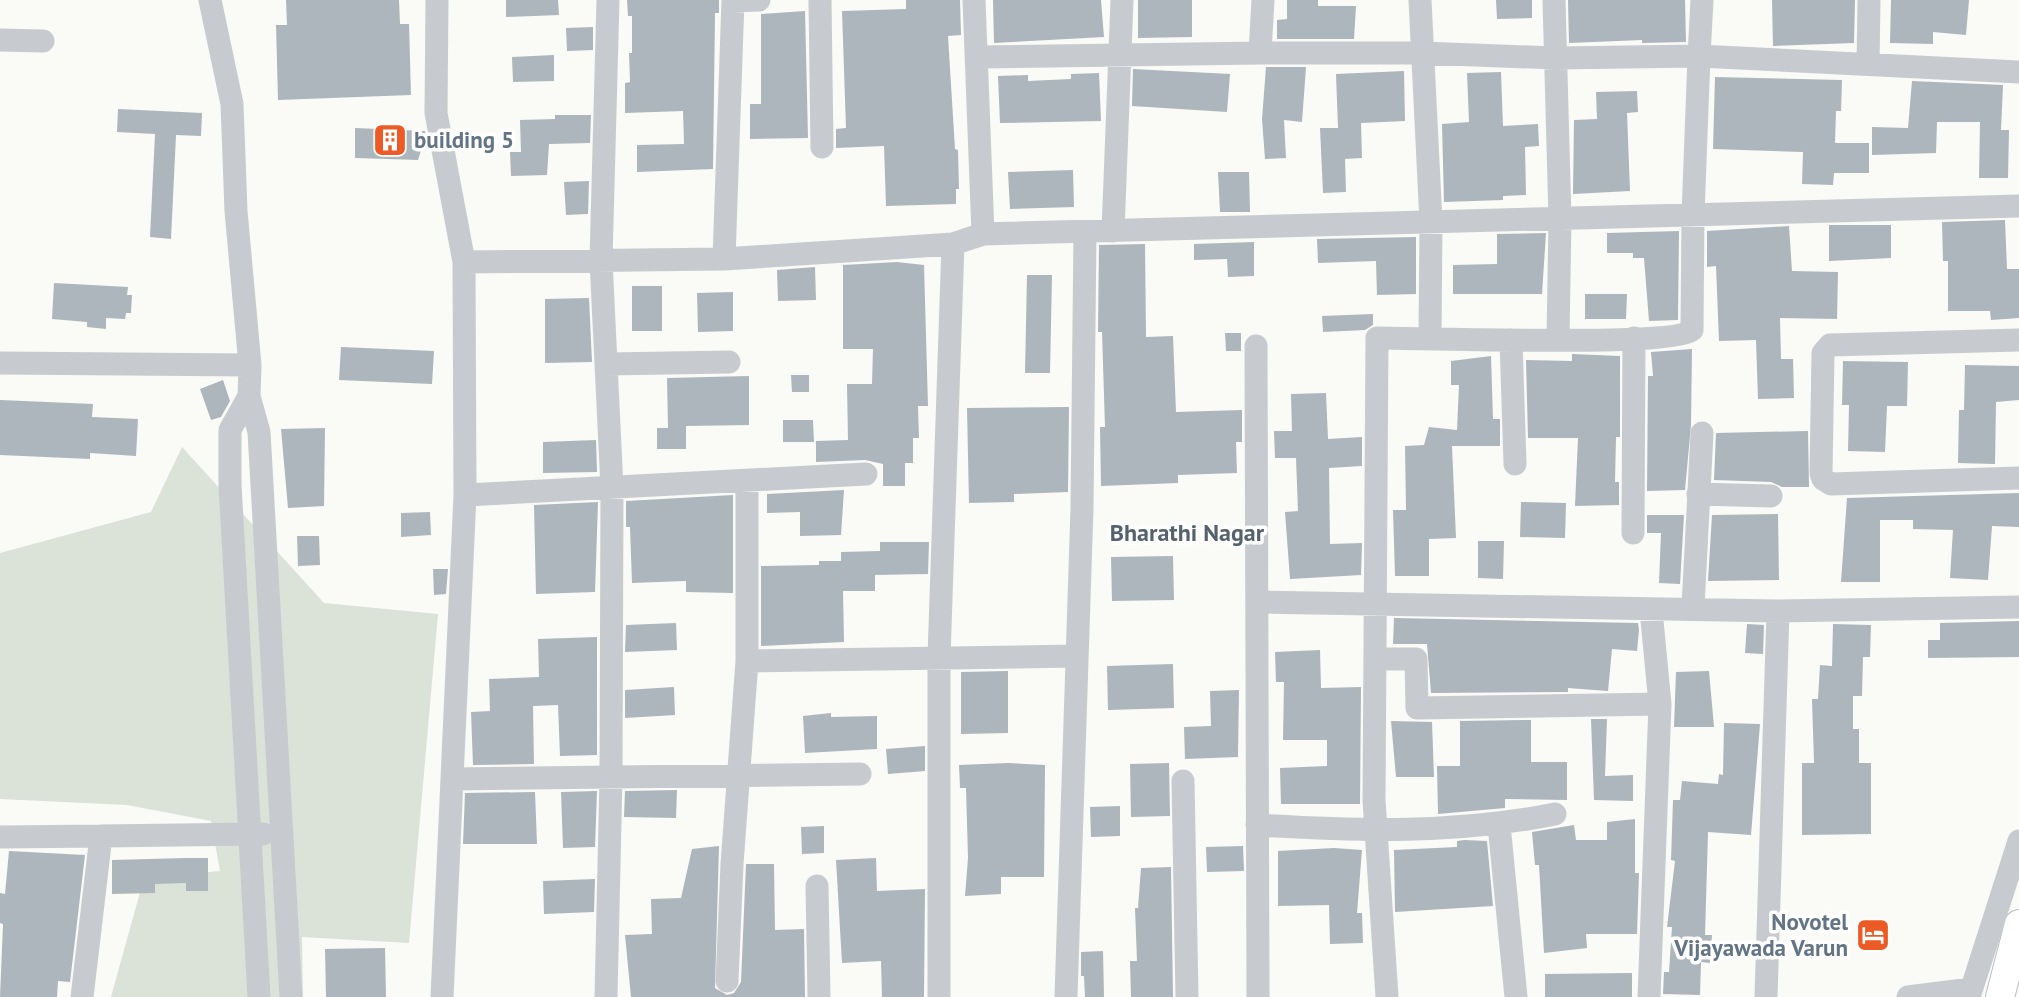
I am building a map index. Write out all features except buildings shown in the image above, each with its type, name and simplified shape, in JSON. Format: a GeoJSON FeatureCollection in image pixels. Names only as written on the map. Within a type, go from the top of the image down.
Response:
{"type":"FeatureCollection","features":[{"type":"Feature","properties":{"kind":"main road"},"geometry":{"type":"LineString","coordinates":[[2000,997],[2019,924]]}},
{"type":"Feature","properties":{"kind":"main road"},"geometry":{"type":"LineString","coordinates":[[2007,997],[2019,965]]}},
{"type":"Feature","properties":{"kind":"street"},"geometry":{"type":"LineString","coordinates":[[210,0],[232,104],[236,211],[250,365],[249,396],[259,432],[291,997]]}},
{"type":"Feature","properties":{"kind":"street"},"geometry":{"type":"LineString","coordinates":[[437,0],[436,113],[464,262],[465,495],[442,997]]}},
{"type":"Feature","properties":{"kind":"street"},"geometry":{"type":"LineString","coordinates":[[606,997],[611,777],[612,488],[601,260],[608,0]]}},
{"type":"Feature","properties":{"kind":"street"},"geometry":{"type":"LineString","coordinates":[[724,259],[733,1],[759,0]]}},
{"type":"Feature","properties":{"kind":"street"},"geometry":{"type":"LineString","coordinates":[[820,0],[822,147]]}},
{"type":"Feature","properties":{"kind":"street"},"geometry":{"type":"LineString","coordinates":[[974,0],[983,234]]}},
{"type":"Feature","properties":{"kind":"street"},"geometry":{"type":"LineString","coordinates":[[1114,231],[1122,0]]}},
{"type":"Feature","properties":{"kind":"street"},"geometry":{"type":"LineString","coordinates":[[1260,53],[1263,0]]}},
{"type":"Feature","properties":{"kind":"street"},"geometry":{"type":"LineString","coordinates":[[1420,0],[1432,222],[1430,338]]}},
{"type":"Feature","properties":{"kind":"street"},"geometry":{"type":"LineString","coordinates":[[1554,0],[1560,219],[1558,340]]}},
{"type":"Feature","properties":{"kind":"street"},"geometry":{"type":"LineString","coordinates":[[1387,997],[1376,831],[1377,338],[1558,340],[1682,336],[1692,330],[1693,215],[1702,0]]}},
{"type":"Feature","properties":{"kind":"street"},"geometry":{"type":"LineString","coordinates":[[1868,64],[1869,0]]}},
{"type":"Feature","properties":{"kind":"street"},"geometry":{"type":"LineString","coordinates":[[0,40],[43,41]]}},
{"type":"Feature","properties":{"kind":"street"},"geometry":{"type":"LineString","coordinates":[[978,57],[1260,53],[1422,53],[1555,58],[1699,56],[2019,72]]}},
{"type":"Feature","properties":{"kind":"street"},"geometry":{"type":"LineString","coordinates":[[464,262],[724,259],[953,244],[983,234],[2019,206]]}},
{"type":"Feature","properties":{"kind":"street"},"geometry":{"type":"LineString","coordinates":[[1066,997],[1077,656],[1085,232]]}},
{"type":"Feature","properties":{"kind":"street"},"geometry":{"type":"LineString","coordinates":[[939,997],[939,657],[953,244]]}},
{"type":"Feature","properties":{"kind":"street"},"geometry":{"type":"LineString","coordinates":[[1633,533],[1634,338]]}},
{"type":"Feature","properties":{"kind":"street"},"geometry":{"type":"LineString","coordinates":[[1511,340],[1515,464]]}},
{"type":"Feature","properties":{"kind":"street"},"geometry":{"type":"LineString","coordinates":[[2019,340],[1830,345],[1823,353],[1821,474],[1823,480],[1831,485],[2019,478]]}},
{"type":"Feature","properties":{"kind":"street"},"geometry":{"type":"LineString","coordinates":[[1256,346],[1258,997]]}},
{"type":"Feature","properties":{"kind":"street"},"geometry":{"type":"LineString","coordinates":[[608,364],[729,362]]}},
{"type":"Feature","properties":{"kind":"street"},"geometry":{"type":"LineString","coordinates":[[0,363],[250,365]]}},
{"type":"Feature","properties":{"kind":"street"},"geometry":{"type":"LineString","coordinates":[[249,396],[230,430],[230,485],[238,675],[251,835],[259,997]]}},
{"type":"Feature","properties":{"kind":"street"},"geometry":{"type":"LineString","coordinates":[[1693,607],[1702,433]]}},
{"type":"Feature","properties":{"kind":"street"},"geometry":{"type":"LineString","coordinates":[[465,495],[866,474]]}},
{"type":"Feature","properties":{"kind":"street"},"geometry":{"type":"LineString","coordinates":[[727,981],[747,661],[747,481]]}},
{"type":"Feature","properties":{"kind":"street"},"geometry":{"type":"LineString","coordinates":[[1698,494],[1771,496]]}},
{"type":"Feature","properties":{"kind":"street"},"geometry":{"type":"LineString","coordinates":[[1258,601],[1651,610],[1693,607],[1778,611],[2019,607]]}},
{"type":"Feature","properties":{"kind":"street"},"geometry":{"type":"LineString","coordinates":[[1649,997],[1660,704],[1651,610]]}},
{"type":"Feature","properties":{"kind":"street"},"geometry":{"type":"LineString","coordinates":[[1766,997],[1778,611]]}},
{"type":"Feature","properties":{"kind":"street"},"geometry":{"type":"LineString","coordinates":[[747,661],[1077,656]]}},
{"type":"Feature","properties":{"kind":"street"},"geometry":{"type":"LineString","coordinates":[[1377,659],[1416,659],[1416,708],[1660,704]]}},
{"type":"Feature","properties":{"kind":"street"},"geometry":{"type":"LineString","coordinates":[[452,779],[860,774]]}},
{"type":"Feature","properties":{"kind":"street"},"geometry":{"type":"LineString","coordinates":[[1183,781],[1187,997]]}},
{"type":"Feature","properties":{"kind":"street"},"geometry":{"type":"LineString","coordinates":[[1257,825],[1376,831],[1499,825],[1555,814]]}},
{"type":"Feature","properties":{"kind":"street"},"geometry":{"type":"LineString","coordinates":[[1499,825],[1516,997]]}},
{"type":"Feature","properties":{"kind":"street"},"geometry":{"type":"LineString","coordinates":[[0,837],[281,834]]}},
{"type":"Feature","properties":{"kind":"street"},"geometry":{"type":"LineString","coordinates":[[82,997],[101,836]]}},
{"type":"Feature","properties":{"kind":"street"},"geometry":{"type":"LineString","coordinates":[[1908,997],[1970,993],[2019,841]]}},
{"type":"Feature","properties":{"kind":"street"},"geometry":{"type":"LineString","coordinates":[[817,886],[819,997]]}},
{"type":"Feature","properties":{"kind":"shaded area"},"geometry":{"type":"Polygon","coordinates":[[[182,447],[324,603],[438,614],[409,943],[302,937],[303,997],[111,997],[144,878],[220,871],[211,821],[127,805],[0,799],[0,553],[151,512],[182,447]]]}},
{"type":"Feature","properties":{"kind":"place","name":"building 5"},"geometry":{"type":"Point","coordinates":[390,140]}},
{"type":"Feature","properties":{"kind":"place","name":"Novotel Vijayawada Varun"},"geometry":{"type":"Point","coordinates":[1873,935]}},
{"type":"Feature","properties":{"kind":"district","name":"Bharathi Nagar"},"geometry":{"type":"Point","coordinates":[1187,533]}}]}
